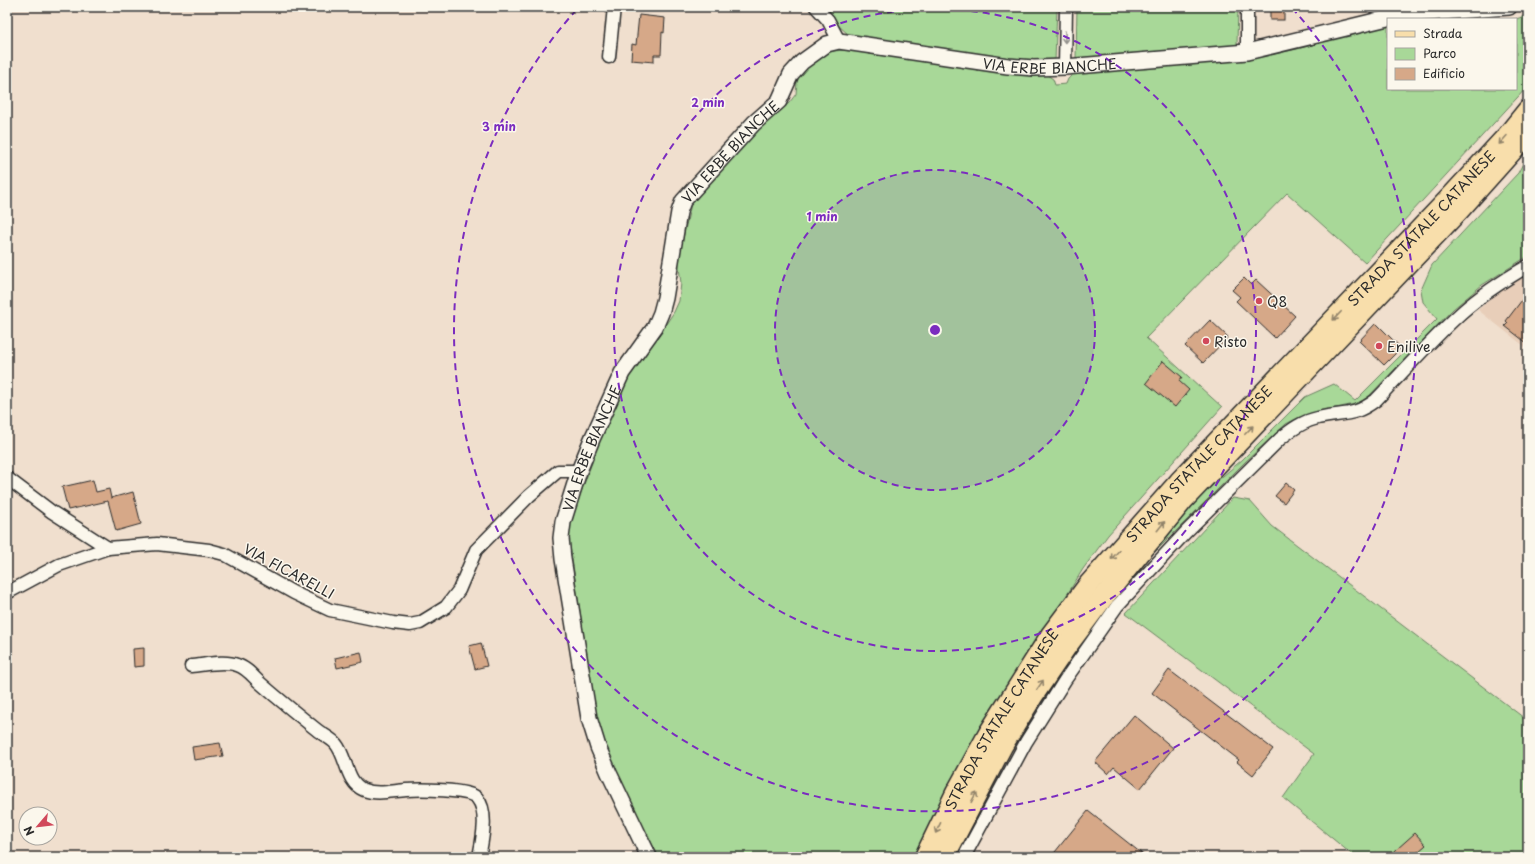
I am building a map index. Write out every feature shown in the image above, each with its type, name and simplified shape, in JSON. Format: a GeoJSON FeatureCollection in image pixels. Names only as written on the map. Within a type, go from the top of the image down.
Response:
{"type":"FeatureCollection","features":[{"type":"Feature","properties":{"kind":"main road","name":"STRADA STATALE CATANESE"},"geometry":{"type":"LineString","coordinates":[[925,857],[956,792],[989,732],[1051,635],[1090,583],[1179,482],[1448,200],[1507,136],[1528,110]]}},
{"type":"Feature","properties":{"kind":"main road","name":"STRADA STATALE CATANESE"},"geometry":{"type":"LineString","coordinates":[[944,857],[1002,746],[1032,697],[1102,599],[1184,499],[1460,209],[1528,133]]}},
{"type":"Feature","properties":{"kind":"street"},"geometry":{"type":"LineString","coordinates":[[609,57],[614,7]]}},
{"type":"Feature","properties":{"kind":"street"},"geometry":{"type":"LineString","coordinates":[[816,7],[828,20],[839,41]]}},
{"type":"Feature","properties":{"kind":"street"},"geometry":{"type":"LineString","coordinates":[[1065,67],[1066,7]]}},
{"type":"Feature","properties":{"kind":"street"},"geometry":{"type":"LineString","coordinates":[[1247,7],[1247,52]]}},
{"type":"Feature","properties":{"kind":"street","name":"VIA ERBE BIANCHE"},"geometry":{"type":"LineString","coordinates":[[649,857],[609,773],[598,747],[589,718],[563,559],[561,538],[563,522],[579,471],[622,373],[655,326],[661,313],[665,298],[679,212],[683,201],[754,123],[779,101],[791,74],[802,62],[827,44],[839,41],[1008,66],[1034,68],[1065,67],[1247,52],[1400,14],[1429,10],[1510,7]]}},
{"type":"Feature","properties":{"kind":"street"},"geometry":{"type":"LineString","coordinates":[[964,857],[1026,742],[1065,680],[1117,606],[1186,532],[1280,439],[1291,430],[1318,418],[1354,413],[1366,407],[1376,400],[1462,313],[1487,292],[1528,266]]}},
{"type":"Feature","properties":{"kind":"street","name":"VIA FICARELLI"},"geometry":{"type":"LineString","coordinates":[[7,593],[59,565],[108,548],[157,544],[209,550],[224,554],[294,593],[330,610],[393,623],[410,625],[420,623],[446,607],[459,590],[476,550],[529,496],[558,471],[579,471]]}},
{"type":"Feature","properties":{"kind":"street"},"geometry":{"type":"LineString","coordinates":[[7,478],[52,512],[108,548]]}},
{"type":"Feature","properties":{"kind":"street"},"geometry":{"type":"LineString","coordinates":[[191,666],[224,664],[237,665],[248,671],[282,702],[336,745],[352,778],[358,787],[363,790],[375,793],[405,790],[434,790],[467,793],[476,797],[480,803],[483,816],[483,834],[479,857]]}},
{"type":"Feature","properties":{"kind":"shaded area"},"geometry":{"type":"Polygon","coordinates":[[[1528,273],[1528,349],[1478,310],[1506,286],[1528,273]]]}},
{"type":"Feature","properties":{"kind":"green space"},"geometry":{"type":"Polygon","coordinates":[[[825,7],[1057,7],[1055,61],[1021,61],[849,35],[838,25],[825,7]]]}},
{"type":"Feature","properties":{"kind":"green space"},"geometry":{"type":"Polygon","coordinates":[[[1077,7],[1238,7],[1237,44],[1235,47],[1076,58],[1077,7]]]}},
{"type":"Feature","properties":{"kind":"green space"},"geometry":{"type":"Polygon","coordinates":[[[1528,15],[1528,86],[1365,263],[1287,193],[1146,338],[1222,407],[1108,535],[1083,569],[1057,611],[1015,673],[989,716],[915,857],[659,857],[624,788],[596,717],[568,533],[571,519],[593,460],[597,442],[628,375],[664,327],[679,301],[681,283],[678,260],[691,204],[741,146],[789,103],[796,94],[800,71],[813,61],[832,51],[847,50],[1047,75],[1053,79],[1055,85],[1066,84],[1068,79],[1073,74],[1260,57],[1297,49],[1387,24],[1387,90],[1517,90],[1517,19],[1528,15]]]}},
{"type":"Feature","properties":{"kind":"green space"},"geometry":{"type":"Polygon","coordinates":[[[1528,154],[1528,256],[1482,285],[1453,309],[1369,396],[1359,403],[1304,415],[1286,424],[1244,463],[1141,566],[1200,497],[1242,460],[1305,397],[1334,384],[1355,401],[1437,319],[1423,302],[1421,290],[1432,265],[1518,173],[1528,154]]]}},
{"type":"Feature","properties":{"kind":"green space"},"geometry":{"type":"Polygon","coordinates":[[[1233,498],[1250,501],[1272,526],[1528,721],[1528,857],[1355,857],[1283,798],[1314,754],[1126,613],[1233,498]]]}},
{"type":"Feature","properties":{"kind":"building"},"geometry":{"type":"Polygon","coordinates":[[[1270,7],[1284,7],[1284,20],[1270,20],[1270,7]]]}},
{"type":"Feature","properties":{"kind":"building"},"geometry":{"type":"Polygon","coordinates":[[[639,15],[665,18],[664,33],[662,32],[661,55],[654,55],[654,62],[631,60],[632,44],[636,45],[639,15]]]}},
{"type":"Feature","properties":{"kind":"building"},"geometry":{"type":"Polygon","coordinates":[[[1244,278],[1251,285],[1256,280],[1295,316],[1275,338],[1236,301],[1240,297],[1232,290],[1244,278]]]}},
{"type":"Feature","properties":{"kind":"building"},"geometry":{"type":"Polygon","coordinates":[[[1528,292],[1528,344],[1505,326],[1508,323],[1506,321],[1528,292]]]}},
{"type":"Feature","properties":{"kind":"building","name":"Risto"},"geometry":{"type":"Polygon","coordinates":[[[1210,320],[1228,337],[1203,363],[1185,346],[1210,320]]]}},
{"type":"Feature","properties":{"kind":"building"},"geometry":{"type":"Polygon","coordinates":[[[1376,323],[1401,348],[1384,365],[1359,341],[1376,323]]]}},
{"type":"Feature","properties":{"kind":"building"},"geometry":{"type":"Polygon","coordinates":[[[1163,361],[1182,377],[1179,381],[1189,390],[1175,407],[1146,383],[1163,361]]]}},
{"type":"Feature","properties":{"kind":"building"},"geometry":{"type":"Polygon","coordinates":[[[93,480],[96,492],[109,489],[111,498],[133,492],[141,524],[116,531],[108,501],[68,510],[62,487],[93,480]]]}},
{"type":"Feature","properties":{"kind":"building"},"geometry":{"type":"Polygon","coordinates":[[[1286,483],[1294,490],[1284,503],[1275,496],[1286,483]]]}},
{"type":"Feature","properties":{"kind":"building"},"geometry":{"type":"Polygon","coordinates":[[[481,643],[487,666],[475,669],[469,646],[481,643]]]}},
{"type":"Feature","properties":{"kind":"building"},"geometry":{"type":"Polygon","coordinates":[[[144,648],[144,666],[134,667],[133,649],[144,648]]]}},
{"type":"Feature","properties":{"kind":"building"},"geometry":{"type":"Polygon","coordinates":[[[361,652],[363,662],[337,668],[335,658],[361,652]]]}},
{"type":"Feature","properties":{"kind":"building"},"geometry":{"type":"Polygon","coordinates":[[[1169,670],[1273,749],[1253,775],[1237,762],[1239,760],[1152,693],[1169,670]]]}},
{"type":"Feature","properties":{"kind":"building"},"geometry":{"type":"Polygon","coordinates":[[[1134,715],[1173,748],[1140,789],[1114,767],[1108,774],[1095,762],[1134,715]]]}},
{"type":"Feature","properties":{"kind":"building"},"geometry":{"type":"Polygon","coordinates":[[[220,743],[223,756],[194,760],[192,747],[220,743]]]}},
{"type":"Feature","properties":{"kind":"building"},"geometry":{"type":"Polygon","coordinates":[[[1088,811],[1146,857],[1051,857],[1088,811]]]}},
{"type":"Feature","properties":{"kind":"building"},"geometry":{"type":"Polygon","coordinates":[[[1415,833],[1426,845],[1412,857],[1388,857],[1415,833]]]}},
{"type":"Feature","properties":{"kind":"place","name":"Q8"},"geometry":{"type":"Point","coordinates":[1259,301]}},
{"type":"Feature","properties":{"kind":"place","name":"Risto"},"geometry":{"type":"Point","coordinates":[1206,341]}},
{"type":"Feature","properties":{"kind":"place","name":"Enilive"},"geometry":{"type":"Point","coordinates":[1379,346]}}]}
